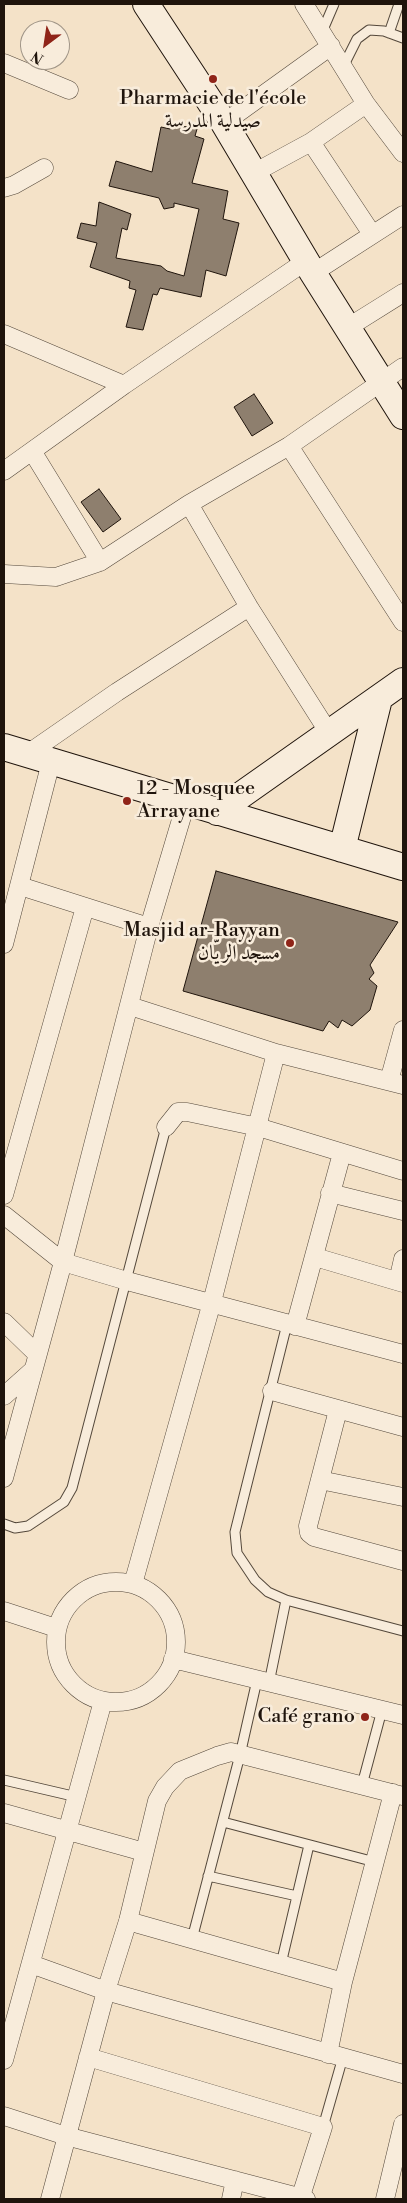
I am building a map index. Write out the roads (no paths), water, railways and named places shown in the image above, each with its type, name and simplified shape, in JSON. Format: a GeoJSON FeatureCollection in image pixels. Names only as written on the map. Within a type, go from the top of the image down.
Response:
{"type":"FeatureCollection","features":[{"type":"Feature","properties":{"kind":"street"},"geometry":{"type":"LineString","coordinates":[[146,4],[224,123],[252,174],[403,416]]}},
{"type":"Feature","properties":{"kind":"street"},"geometry":{"type":"LineString","coordinates":[[304,4],[366,104],[403,152]]}},
{"type":"Feature","properties":{"kind":"street"},"geometry":{"type":"LineString","coordinates":[[224,123],[327,39]]}},
{"type":"Feature","properties":{"kind":"street"},"geometry":{"type":"LineString","coordinates":[[4,63],[69,90]]}},
{"type":"Feature","properties":{"kind":"street"},"geometry":{"type":"LineString","coordinates":[[252,174],[311,142],[366,104]]}},
{"type":"Feature","properties":{"kind":"street"},"geometry":{"type":"LineString","coordinates":[[311,142],[372,234]]}},
{"type":"Feature","properties":{"kind":"street"},"geometry":{"type":"LineString","coordinates":[[4,188],[14,185],[44,168]]}},
{"type":"Feature","properties":{"kind":"street"},"geometry":{"type":"LineString","coordinates":[[4,471],[124,385],[309,267],[403,216]]}},
{"type":"Feature","properties":{"kind":"street"},"geometry":{"type":"LineString","coordinates":[[347,328],[403,293]]}},
{"type":"Feature","properties":{"kind":"street"},"geometry":{"type":"LineString","coordinates":[[4,334],[124,385]]}},
{"type":"Feature","properties":{"kind":"street"},"geometry":{"type":"LineString","coordinates":[[4,574],[56,577],[100,562],[189,504],[288,446],[403,367]]}},
{"type":"Feature","properties":{"kind":"street"},"geometry":{"type":"LineString","coordinates":[[288,446],[403,622]]}},
{"type":"Feature","properties":{"kind":"street"},"geometry":{"type":"LineString","coordinates":[[32,452],[100,562]]}},
{"type":"Feature","properties":{"kind":"street"},"geometry":{"type":"LineString","coordinates":[[189,504],[249,607],[329,733]]}},
{"type":"Feature","properties":{"kind":"street"},"geometry":{"type":"LineString","coordinates":[[15,751],[117,692],[249,607]]}},
{"type":"Feature","properties":{"kind":"street"},"geometry":{"type":"LineString","coordinates":[[217,812],[403,681]]}},
{"type":"Feature","properties":{"kind":"street"},"geometry":{"type":"LineString","coordinates":[[342,850],[379,699]]}},
{"type":"Feature","properties":{"kind":"street"},"geometry":{"type":"LineString","coordinates":[[15,751],[403,867]]}},
{"type":"Feature","properties":{"kind":"street"},"geometry":{"type":"LineString","coordinates":[[4,944],[51,762]]}},
{"type":"Feature","properties":{"kind":"street"},"geometry":{"type":"LineString","coordinates":[[4,1478],[63,1262],[149,926],[186,803]]}},
{"type":"Feature","properties":{"kind":"street"},"geometry":{"type":"LineString","coordinates":[[20,886],[85,908],[149,926]]}},
{"type":"Feature","properties":{"kind":"street"},"geometry":{"type":"LineString","coordinates":[[4,1195],[85,908]]}},
{"type":"Feature","properties":{"kind":"street"},"geometry":{"type":"LineString","coordinates":[[130,1006],[276,1053],[396,1083],[403,1030]]}},
{"type":"Feature","properties":{"kind":"street"},"geometry":{"type":"LineString","coordinates":[[133,1584],[212,1302],[276,1053]]}},
{"type":"Feature","properties":{"kind":"street"},"geometry":{"type":"LineString","coordinates":[[166,1127],[178,1112],[187,1112],[258,1126],[403,1171]]}},
{"type":"Feature","properties":{"kind":"street"},"geometry":{"type":"LineString","coordinates":[[291,1325],[315,1258],[330,1193],[342,1153]]}},
{"type":"Feature","properties":{"kind":"street"},"geometry":{"type":"LineString","coordinates":[[330,1193],[403,1212]]}},
{"type":"Feature","properties":{"kind":"street"},"geometry":{"type":"LineString","coordinates":[[4,1215],[63,1262],[127,1281],[403,1354]]}},
{"type":"Feature","properties":{"kind":"street"},"geometry":{"type":"LineString","coordinates":[[315,1258],[400,1282],[403,1259]]}},
{"type":"Feature","properties":{"kind":"street"},"geometry":{"type":"LineString","coordinates":[[4,1322],[35,1362]]}},
{"type":"Feature","properties":{"kind":"street"},"geometry":{"type":"LineString","coordinates":[[4,1396],[35,1362]]}},
{"type":"Feature","properties":{"kind":"street"},"geometry":{"type":"LineString","coordinates":[[272,1391],[403,1427]]}},
{"type":"Feature","properties":{"kind":"street"},"geometry":{"type":"LineString","coordinates":[[338,1410],[308,1526],[311,1536],[402,1557]]}},
{"type":"Feature","properties":{"kind":"street"},"geometry":{"type":"LineString","coordinates":[[320,1480],[403,1497]]}},
{"type":"Feature","properties":{"kind":"street"},"geometry":{"type":"LineString","coordinates":[[107,1582],[133,1584],[148,1590],[164,1604],[175,1627],[177,1648],[170,1671],[157,1688],[139,1699],[112,1703],[91,1698],[74,1686],[63,1672],[56,1652],[56,1628],[62,1614],[74,1597],[92,1586],[107,1582]]}},
{"type":"Feature","properties":{"kind":"street"},"geometry":{"type":"LineString","coordinates":[[4,1611],[56,1628]]}},
{"type":"Feature","properties":{"kind":"street"},"geometry":{"type":"LineString","coordinates":[[173,1660],[403,1715]]}},
{"type":"Feature","properties":{"kind":"street"},"geometry":{"type":"LineString","coordinates":[[4,2060],[103,1701]]}},
{"type":"Feature","properties":{"kind":"street"},"geometry":{"type":"LineString","coordinates":[[50,2199],[106,1991],[128,1921],[157,1801],[165,1787],[180,1771],[231,1752],[398,1795],[375,1862],[343,1982],[336,2055]]}},
{"type":"Feature","properties":{"kind":"street"},"geometry":{"type":"LineString","coordinates":[[4,1813],[144,1852]]}},
{"type":"Feature","properties":{"kind":"street"},"geometry":{"type":"LineString","coordinates":[[128,1921],[343,1982]]}},
{"type":"Feature","properties":{"kind":"street"},"geometry":{"type":"LineString","coordinates":[[31,1964],[106,1991],[403,2074]]}},
{"type":"Feature","properties":{"kind":"street"},"geometry":{"type":"LineString","coordinates":[[4,2116],[66,2136],[302,2199],[323,2127],[88,2057]]}},
{"type":"Feature","properties":{"kind":"street"},"geometry":{"type":"LineString","coordinates":[[385,2199],[403,2124]]}},
{"type":"Feature","properties":{"kind":"street"},"geometry":{"type":"LineString","coordinates":[[230,2199],[234,2180]]}},
{"type":"Feature","properties":{"kind":"lane"},"geometry":{"type":"LineString","coordinates":[[327,39],[334,4]]}},
{"type":"Feature","properties":{"kind":"lane"},"geometry":{"type":"LineString","coordinates":[[389,33],[399,4]]}},
{"type":"Feature","properties":{"kind":"lane"},"geometry":{"type":"LineString","coordinates":[[344,67],[357,39],[362,34],[375,29],[403,38]]}},
{"type":"Feature","properties":{"kind":"lane"},"geometry":{"type":"LineString","coordinates":[[4,1524],[15,1528],[28,1526],[64,1502],[72,1488],[166,1127]]}},
{"type":"Feature","properties":{"kind":"lane"},"geometry":{"type":"LineString","coordinates":[[291,1325],[235,1532],[238,1553],[248,1570],[268,1592],[286,1600],[403,1631]]}},
{"type":"Feature","properties":{"kind":"lane"},"geometry":{"type":"LineString","coordinates":[[192,1939],[240,1755],[286,1600]]}},
{"type":"Feature","properties":{"kind":"lane"},"geometry":{"type":"LineString","coordinates":[[362,1786],[382,1710]]}},
{"type":"Feature","properties":{"kind":"lane"},"geometry":{"type":"LineString","coordinates":[[4,1780],[77,1797]]}},
{"type":"Feature","properties":{"kind":"lane"},"geometry":{"type":"LineString","coordinates":[[222,1822],[375,1862]]}},
{"type":"Feature","properties":{"kind":"lane"},"geometry":{"type":"LineString","coordinates":[[281,1964],[309,1845]]}},
{"type":"Feature","properties":{"kind":"lane"},"geometry":{"type":"LineString","coordinates":[[208,1876],[297,1896]]}},
{"type":"Feature","properties":{"kind":"lane"},"geometry":{"type":"LineString","coordinates":[[323,2127],[336,2055]]}},
{"type":"Feature","properties":{"kind":"place","name":"Pharmacie de l'école صيدلية المدرسة"},"geometry":{"type":"Point","coordinates":[213,79]}},
{"type":"Feature","properties":{"kind":"place","name":"12 - Mosquee Arrayane"},"geometry":{"type":"Point","coordinates":[127,801]}},
{"type":"Feature","properties":{"kind":"place","name":"Masjid ar-Rayyan مسجد الريّان"},"geometry":{"type":"Point","coordinates":[290,943]}},
{"type":"Feature","properties":{"kind":"place","name":"Café grano"},"geometry":{"type":"Point","coordinates":[365,1717]}}]}
